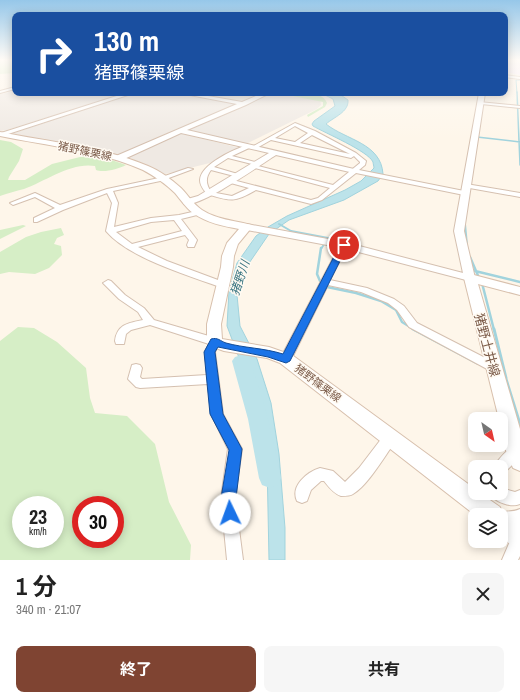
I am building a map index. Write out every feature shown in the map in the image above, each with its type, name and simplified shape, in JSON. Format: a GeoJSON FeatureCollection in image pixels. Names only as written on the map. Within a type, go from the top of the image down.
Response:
{"type":"FeatureCollection","features":[{"type":"Feature","properties":{"kind":"main road","name":"猪野篠栗線"},"geometry":{"type":"LineString","coordinates":[[1,134],[95,152],[119,158],[143,167],[162,178],[178,190],[187,202],[198,212],[217,220],[247,227]]}},
{"type":"Feature","properties":{"kind":"main road"},"geometry":{"type":"LineString","coordinates":[[219,344],[214,324],[227,267],[228,256],[232,243],[247,227]]}},
{"type":"Feature","properties":{"kind":"main road"},"geometry":{"type":"LineString","coordinates":[[470,278],[520,291]]}},
{"type":"Feature","properties":{"kind":"main road","name":"猪野土井線"},"geometry":{"type":"LineString","coordinates":[[470,278],[493,368],[517,447]]}},
{"type":"Feature","properties":{"kind":"main road","name":"猪野篠栗線"},"geometry":{"type":"LineString","coordinates":[[219,344],[286,359],[483,508]]}},
{"type":"Feature","properties":{"kind":"main road"},"geometry":{"type":"LineString","coordinates":[[508,527],[520,538]]}},
{"type":"Feature","properties":{"kind":"street"},"geometry":{"type":"LineString","coordinates":[[0,92],[12,89]]}},
{"type":"Feature","properties":{"kind":"street"},"geometry":{"type":"LineString","coordinates":[[1,134],[121,96]]}},
{"type":"Feature","properties":{"kind":"street"},"geometry":{"type":"LineString","coordinates":[[199,96],[244,104]]}},
{"type":"Feature","properties":{"kind":"street"},"geometry":{"type":"LineString","coordinates":[[119,158],[261,96]]}},
{"type":"Feature","properties":{"kind":"street"},"geometry":{"type":"LineString","coordinates":[[470,278],[459,231],[482,96]]}},
{"type":"Feature","properties":{"kind":"street"},"geometry":{"type":"LineString","coordinates":[[481,103],[520,107]]}},
{"type":"Feature","properties":{"kind":"street"},"geometry":{"type":"LineString","coordinates":[[229,181],[311,202],[320,199],[334,187],[358,172],[363,164],[363,161],[313,132],[295,124],[270,138],[227,156],[209,168],[204,174],[203,182],[209,193],[231,199],[237,198],[254,188]]}},
{"type":"Feature","properties":{"kind":"street"},"geometry":{"type":"LineString","coordinates":[[181,131],[383,177],[465,189],[520,194]]}},
{"type":"Feature","properties":{"kind":"street"},"geometry":{"type":"LineString","coordinates":[[295,144],[313,132]]}},
{"type":"Feature","properties":{"kind":"street"},"geometry":{"type":"LineString","coordinates":[[270,138],[358,157]]}},
{"type":"Feature","properties":{"kind":"street"},"geometry":{"type":"LineString","coordinates":[[187,202],[201,198],[274,153]]}},
{"type":"Feature","properties":{"kind":"street"},"geometry":{"type":"LineString","coordinates":[[227,156],[334,187]]}},
{"type":"Feature","properties":{"kind":"street"},"geometry":{"type":"LineString","coordinates":[[209,168],[238,175]]}},
{"type":"Feature","properties":{"kind":"street"},"geometry":{"type":"LineString","coordinates":[[37,220],[60,208],[110,190],[162,178],[190,169]]}},
{"type":"Feature","properties":{"kind":"street"},"geometry":{"type":"LineString","coordinates":[[110,190],[115,203],[110,231]]}},
{"type":"Feature","properties":{"kind":"street"},"geometry":{"type":"LineString","coordinates":[[13,203],[35,196],[60,208]]}},
{"type":"Feature","properties":{"kind":"street"},"geometry":{"type":"LineString","coordinates":[[110,231],[151,220],[177,218],[198,212]]}},
{"type":"Feature","properties":{"kind":"street"},"geometry":{"type":"LineString","coordinates":[[177,218],[193,240],[191,246]]}},
{"type":"Feature","properties":{"kind":"street"},"geometry":{"type":"LineString","coordinates":[[247,227],[344,245],[470,278]]}},
{"type":"Feature","properties":{"kind":"street"},"geometry":{"type":"LineString","coordinates":[[110,231],[117,238],[162,261],[223,285]]}},
{"type":"Feature","properties":{"kind":"street"},"geometry":{"type":"LineString","coordinates":[[132,246],[188,232]]}},
{"type":"Feature","properties":{"kind":"street"},"geometry":{"type":"LineString","coordinates":[[286,359],[344,245]]}},
{"type":"Feature","properties":{"kind":"street"},"geometry":{"type":"LineString","coordinates":[[325,282],[370,293],[391,301],[402,309],[413,325],[493,368]]}},
{"type":"Feature","properties":{"kind":"street"},"geometry":{"type":"LineString","coordinates":[[108,283],[122,297],[141,310],[150,322]]}},
{"type":"Feature","properties":{"kind":"street"},"geometry":{"type":"LineString","coordinates":[[120,341],[121,333],[127,328],[150,322],[219,344]]}},
{"type":"Feature","properties":{"kind":"street"},"geometry":{"type":"LineString","coordinates":[[219,344],[210,352],[217,414],[235,449],[228,498],[235,560]]}},
{"type":"Feature","properties":{"kind":"street"},"geometry":{"type":"LineString","coordinates":[[136,368],[134,379],[140,384],[213,379]]}},
{"type":"Feature","properties":{"kind":"street"},"geometry":{"type":"LineString","coordinates":[[302,496],[306,484],[320,474],[328,476],[341,489],[348,489],[364,473],[390,438]]}},
{"type":"Feature","properties":{"kind":"street"},"geometry":{"type":"LineString","coordinates":[[507,460],[517,447]]}},
{"type":"Feature","properties":{"kind":"street"},"geometry":{"type":"LineString","coordinates":[[508,497],[516,499],[520,496]]}},
{"type":"Feature","properties":{"kind":"street"},"geometry":{"type":"LineString","coordinates":[[508,520],[520,518]]}},
{"type":"Feature","properties":{"kind":"street"},"geometry":{"type":"LineString","coordinates":[[510,560],[520,538]]}},
{"type":"Feature","properties":{"kind":"shaded area"},"geometry":{"type":"Polygon","coordinates":[[[12,92],[12,96],[115,96],[0,131],[0,94],[12,92]]]}},
{"type":"Feature","properties":{"kind":"shaded area"},"geometry":{"type":"Polygon","coordinates":[[[126,96],[189,96],[237,104],[118,156],[11,134],[126,96]]]}},
{"type":"Feature","properties":{"kind":"shaded area"},"geometry":{"type":"Polygon","coordinates":[[[210,96],[256,96],[243,102],[210,96]]]}},
{"type":"Feature","properties":{"kind":"shaded area"},"geometry":{"type":"Polygon","coordinates":[[[263,96],[291,96],[320,100],[321,105],[317,109],[246,144],[186,131],[263,96]]]}},
{"type":"Feature","properties":{"kind":"shaded area"},"geometry":{"type":"Polygon","coordinates":[[[179,133],[240,148],[210,163],[165,174],[126,156],[179,133]]]}},
{"type":"Feature","properties":{"kind":"green space"},"geometry":{"type":"Polygon","coordinates":[[[292,96],[321,96],[325,99],[327,103],[325,107],[308,117],[307,115],[323,106],[323,102],[292,96]]]}},
{"type":"Feature","properties":{"kind":"green space"},"geometry":{"type":"Polygon","coordinates":[[[0,140],[11,142],[23,149],[19,161],[8,180],[25,180],[52,164],[88,155],[100,156],[126,165],[107,171],[96,170],[95,166],[68,169],[32,186],[0,196],[0,140]]]}},
{"type":"Feature","properties":{"kind":"green space"},"geometry":{"type":"Polygon","coordinates":[[[23,225],[26,226],[0,239],[0,230],[23,225]]]}},
{"type":"Feature","properties":{"kind":"green space"},"geometry":{"type":"Polygon","coordinates":[[[61,228],[64,235],[57,238],[54,244],[61,246],[62,255],[49,268],[35,274],[9,272],[0,274],[0,252],[26,237],[61,228]]]}},
{"type":"Feature","properties":{"kind":"green space"},"geometry":{"type":"Polygon","coordinates":[[[18,327],[34,328],[57,342],[86,368],[90,398],[95,413],[127,416],[155,444],[169,502],[191,545],[190,560],[0,560],[0,341],[18,327]]]}},
{"type":"Feature","properties":{"kind":"water"},"geometry":{"type":"Polygon","coordinates":[[[327,96],[342,96],[348,100],[348,104],[344,111],[326,124],[361,143],[376,155],[381,164],[383,174],[378,181],[344,200],[289,220],[269,234],[243,272],[237,295],[240,326],[257,359],[271,403],[279,454],[285,528],[285,560],[269,560],[267,460],[247,379],[227,326],[229,291],[237,263],[256,236],[287,216],[345,190],[361,181],[374,168],[373,162],[363,153],[346,142],[313,126],[312,124],[314,121],[335,106],[333,99],[327,96]]]}},
{"type":"Feature","properties":{"kind":"waterway"},"geometry":{"type":"LineString","coordinates":[[516,86],[517,93]]}},
{"type":"Feature","properties":{"kind":"waterway"},"geometry":{"type":"LineString","coordinates":[[517,92],[519,142]]}},
{"type":"Feature","properties":{"kind":"waterway"},"geometry":{"type":"LineString","coordinates":[[477,137],[519,142]]}},
{"type":"Feature","properties":{"kind":"waterway"},"geometry":{"type":"LineString","coordinates":[[519,142],[520,165]]}},
{"type":"Feature","properties":{"kind":"waterway"},"geometry":{"type":"LineString","coordinates":[[279,224],[291,231],[328,238],[321,249]]}},
{"type":"Feature","properties":{"kind":"waterway"},"geometry":{"type":"LineString","coordinates":[[465,224],[467,245]]}},
{"type":"Feature","properties":{"kind":"waterway"},"geometry":{"type":"LineString","coordinates":[[321,248],[317,274],[320,281],[327,287],[356,293],[381,301],[396,310],[402,322],[415,330]]}},
{"type":"Feature","properties":{"kind":"waterway"},"geometry":{"type":"LineString","coordinates":[[470,257],[476,271]]}},
{"type":"Feature","properties":{"kind":"waterway"},"geometry":{"type":"LineString","coordinates":[[476,271],[520,282]]}},
{"type":"Feature","properties":{"kind":"waterway"},"geometry":{"type":"LineString","coordinates":[[476,271],[479,278]]}},
{"type":"Feature","properties":{"kind":"waterway"},"geometry":{"type":"LineString","coordinates":[[482,283],[494,330]]}},
{"type":"Feature","properties":{"kind":"waterway"},"geometry":{"type":"LineString","coordinates":[[413,329],[477,363]]}},
{"type":"Feature","properties":{"kind":"waterway"},"geometry":{"type":"LineString","coordinates":[[494,329],[506,378]]}},
{"type":"Feature","properties":{"kind":"waterway","name":"猪野川"},"geometry":{"type":"LineString","coordinates":[[241,361],[258,419],[270,478]]}},
{"type":"Feature","properties":{"kind":"waterway"},"geometry":{"type":"LineString","coordinates":[[504,378],[506,379],[520,424]]}},
{"type":"Feature","properties":{"kind":"route"},"geometry":{"type":"LineString","coordinates":[[230,513],[228,498],[235,449],[217,414],[210,352],[215,342],[224,346],[269,353],[286,359],[344,245]]}}]}
